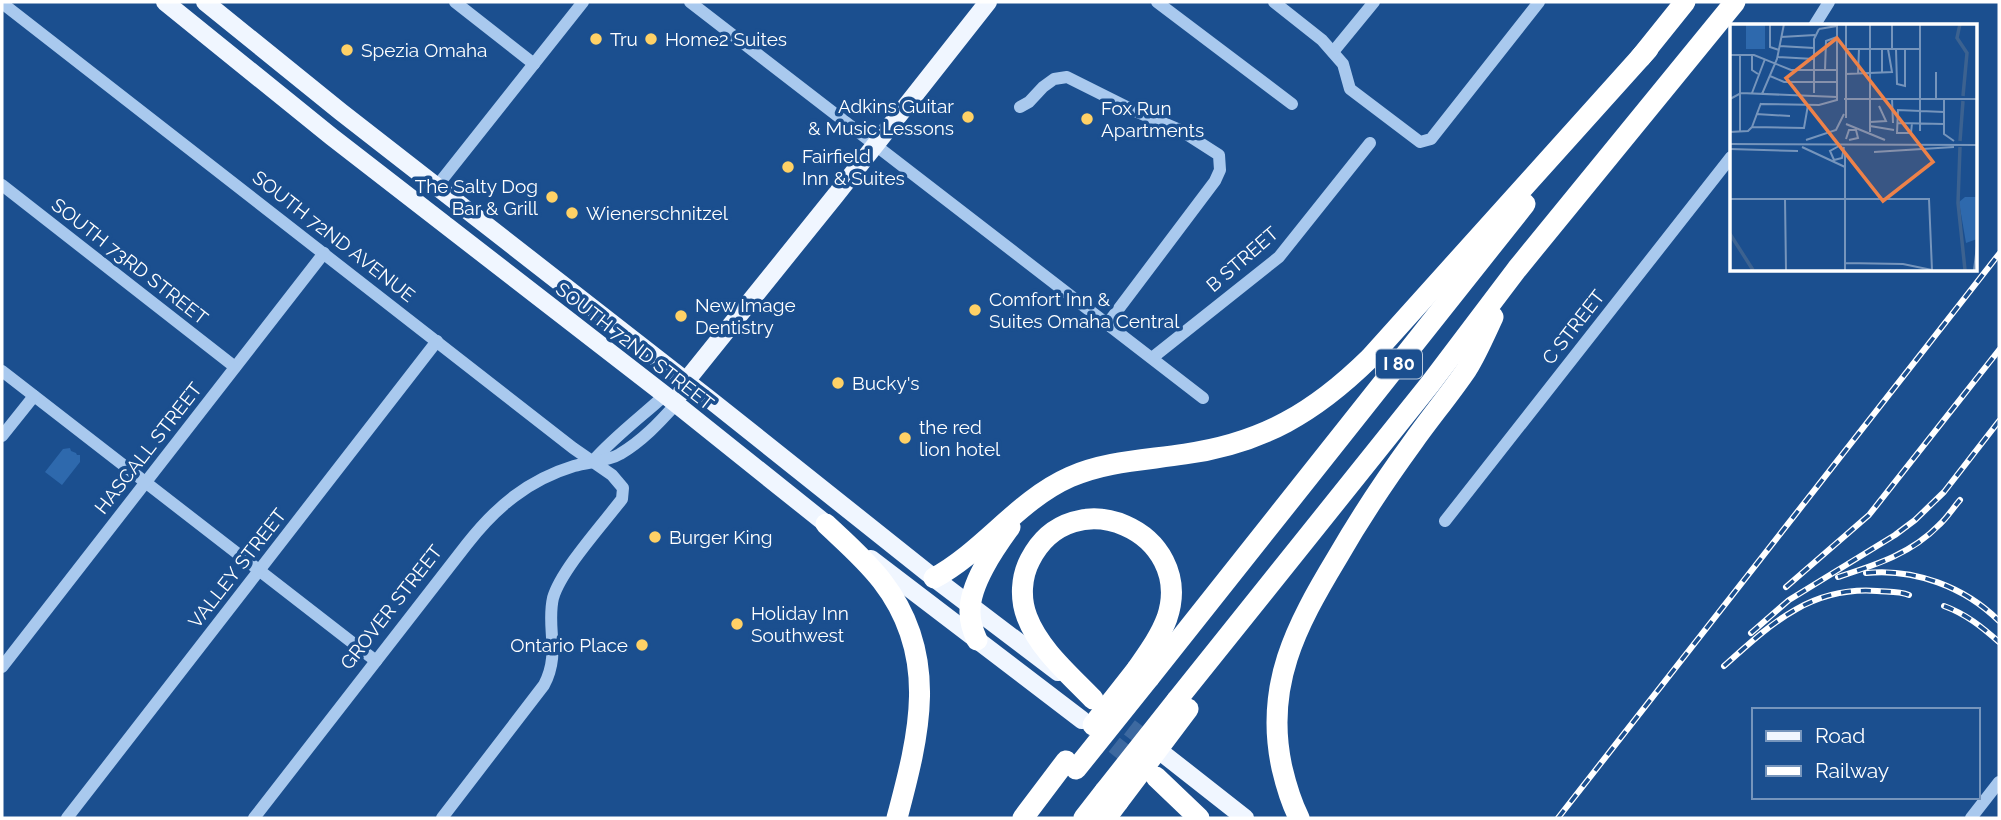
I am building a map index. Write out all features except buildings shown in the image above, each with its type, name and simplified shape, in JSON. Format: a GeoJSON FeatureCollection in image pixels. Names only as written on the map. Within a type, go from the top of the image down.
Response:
{"type":"FeatureCollection","features":[{"type":"Feature","properties":{"kind":"highway","name":"I 80"},"geometry":{"type":"LineString","coordinates":[[1037,818],[1071,765],[1143,673],[1685,2]]}},
{"type":"Feature","properties":{"kind":"highway","name":"I 80"},"geometry":{"type":"LineString","coordinates":[[1084,818],[1110,804],[1345,490],[1517,270],[1735,2]]}},
{"type":"Feature","properties":{"kind":"highway"},"geometry":{"type":"LineString","coordinates":[[934,578],[952,568],[1004,521],[1054,485],[1086,471],[1120,463],[1205,451],[1248,439],[1294,419],[1329,396],[1370,359],[1648,49]]}},
{"type":"Feature","properties":{"kind":"highway"},"geometry":{"type":"LineString","coordinates":[[1299,818],[1285,779],[1276,722],[1283,668],[1297,629],[1336,558],[1376,496],[1468,367],[1517,270]]}},
{"type":"Feature","properties":{"kind":"highway"},"geometry":{"type":"LineString","coordinates":[[977,640],[970,606],[984,569],[998,544],[1026,506]]}},
{"type":"Feature","properties":{"kind":"highway"},"geometry":{"type":"LineString","coordinates":[[1095,700],[1044,646],[1028,621],[1024,607],[1023,586],[1028,565],[1041,544],[1061,528],[1084,520],[1114,521],[1143,536],[1160,554],[1169,578],[1169,609],[1143,673]]}},
{"type":"Feature","properties":{"kind":"highway"},"geometry":{"type":"LineString","coordinates":[[826,524],[869,566],[890,592],[902,612],[917,655],[920,722],[897,818]]}},
{"type":"Feature","properties":{"kind":"highway"},"geometry":{"type":"LineString","coordinates":[[1023,818],[1071,765]]}},
{"type":"Feature","properties":{"kind":"highway"},"geometry":{"type":"LineString","coordinates":[[1154,776],[1199,818]]}},
{"type":"Feature","properties":{"kind":"main road","name":"SOUTH 72ND STREET"},"geometry":{"type":"LineString","coordinates":[[205,2],[934,578],[1095,700]]}},
{"type":"Feature","properties":{"kind":"main road","name":"GROVER STREET"},"geometry":{"type":"LineString","coordinates":[[670,400],[988,2]]}},
{"type":"Feature","properties":{"kind":"main road","name":"SOUTH 72ND STREET"},"geometry":{"type":"LineString","coordinates":[[172,4],[404,193],[826,524],[1082,720]]}},
{"type":"Feature","properties":{"kind":"main road"},"geometry":{"type":"LineString","coordinates":[[404,193],[427,191],[437,186]]}},
{"type":"Feature","properties":{"kind":"main road"},"geometry":{"type":"LineString","coordinates":[[1166,756],[1245,818]]}},
{"type":"Feature","properties":{"kind":"main road"},"geometry":{"type":"LineString","coordinates":[[1154,776],[1211,818]]}},
{"type":"Feature","properties":{"kind":"street"},"geometry":{"type":"LineString","coordinates":[[455,2],[534,64]]}},
{"type":"Feature","properties":{"kind":"street"},"geometry":{"type":"LineString","coordinates":[[437,186],[583,2]]}},
{"type":"Feature","properties":{"kind":"street"},"geometry":{"type":"LineString","coordinates":[[690,2],[1203,398]]}},
{"type":"Feature","properties":{"kind":"street"},"geometry":{"type":"LineString","coordinates":[[1157,2],[1292,104]]}},
{"type":"Feature","properties":{"kind":"street"},"geometry":{"type":"LineString","coordinates":[[1274,2],[1333,52],[1343,64],[1350,89],[1414,139],[1423,142],[1431,139],[1448,119],[1539,2]]}},
{"type":"Feature","properties":{"kind":"street"},"geometry":{"type":"LineString","coordinates":[[1333,52],[1374,2]]}},
{"type":"Feature","properties":{"kind":"street"},"geometry":{"type":"LineString","coordinates":[[1815,24],[1829,2]]}},
{"type":"Feature","properties":{"kind":"street","name":"SOUTH 72ND AVENUE"},"geometry":{"type":"LineString","coordinates":[[2,3],[612,475],[623,488],[624,496],[557,587],[552,604],[552,662],[544,685],[449,816]]}},
{"type":"Feature","properties":{"kind":"street"},"geometry":{"type":"LineString","coordinates":[[1020,107],[1029,102],[1043,87],[1059,78],[1067,78],[1189,135],[1219,155],[1220,170],[1215,181],[1108,323]]}},
{"type":"Feature","properties":{"kind":"street","name":"B STREET"},"geometry":{"type":"LineString","coordinates":[[1152,358],[1279,257],[1370,143]]}},
{"type":"Feature","properties":{"kind":"street","name":"C STREET"},"geometry":{"type":"LineString","coordinates":[[1445,521],[1730,158]]}},
{"type":"Feature","properties":{"kind":"street","name":"SOUTH 73RD STREET"},"geometry":{"type":"LineString","coordinates":[[2,185],[235,367]]}},
{"type":"Feature","properties":{"kind":"street","name":"HASCALL STREET"},"geometry":{"type":"LineString","coordinates":[[2,667],[324,253]]}},
{"type":"Feature","properties":{"kind":"street","name":"VALLEY STREET"},"geometry":{"type":"LineString","coordinates":[[67,818],[438,341]]}},
{"type":"Feature","properties":{"kind":"street"},"geometry":{"type":"LineString","coordinates":[[2,371],[376,661]]}},
{"type":"Feature","properties":{"kind":"street"},"geometry":{"type":"LineString","coordinates":[[2,436],[34,396]]}},
{"type":"Feature","properties":{"kind":"street","name":"GROVER STREET"},"geometry":{"type":"LineString","coordinates":[[254,818],[481,526],[501,505],[548,475],[593,461],[607,444],[647,412],[670,400]]}},
{"type":"Feature","properties":{"kind":"street"},"geometry":{"type":"LineString","coordinates":[[1971,818],[1999,782]]}},
{"type":"Feature","properties":{"kind":"shaded area"},"geometry":{"type":"Polygon","coordinates":[[[70,448],[80,455],[80,462],[62,485],[45,472],[63,449],[70,448]]]}},
{"type":"Feature","properties":{"kind":"tunnel"},"geometry":{"type":"LineString","coordinates":[[1108,711],[1155,747]]}},
{"type":"Feature","properties":{"kind":"tunnel"},"geometry":{"type":"LineString","coordinates":[[1093,728],[1140,765]]}},
{"type":"Feature","properties":{"kind":"railway"},"geometry":{"type":"LineString","coordinates":[[1558,818],[1999,254]]}},
{"type":"Feature","properties":{"kind":"railway"},"geometry":{"type":"LineString","coordinates":[[1786,587],[1869,515],[1999,350]]}},
{"type":"Feature","properties":{"kind":"railway"},"geometry":{"type":"LineString","coordinates":[[1751,633],[1789,600],[1915,520],[1944,492],[1999,421]]}},
{"type":"Feature","properties":{"kind":"railway"},"geometry":{"type":"LineString","coordinates":[[1838,577],[1879,563],[1917,544],[1942,522],[1960,500]]}},
{"type":"Feature","properties":{"kind":"railway"},"geometry":{"type":"LineString","coordinates":[[1866,573],[1902,574],[1938,582],[1971,598],[1999,621]]}},
{"type":"Feature","properties":{"kind":"railway"},"geometry":{"type":"LineString","coordinates":[[1724,666],[1775,623],[1811,602],[1853,591],[1909,595]]}},
{"type":"Feature","properties":{"kind":"railway"},"geometry":{"type":"LineString","coordinates":[[1944,606],[1973,621],[1999,642]]}},
{"type":"Feature","properties":{"kind":"place","name":"Tru"},"geometry":{"type":"Point","coordinates":[596,39]}},
{"type":"Feature","properties":{"kind":"place","name":"Home2 Suites"},"geometry":{"type":"Point","coordinates":[651,39]}},
{"type":"Feature","properties":{"kind":"place","name":"Spezia Omaha"},"geometry":{"type":"Point","coordinates":[347,50]}},
{"type":"Feature","properties":{"kind":"place","name":"Adkins Guitar & Music Lessons"},"geometry":{"type":"Point","coordinates":[968,117]}},
{"type":"Feature","properties":{"kind":"place","name":"Fox Run Apartments"},"geometry":{"type":"Point","coordinates":[1087,119]}},
{"type":"Feature","properties":{"kind":"place","name":"Fairfield Inn & Suites"},"geometry":{"type":"Point","coordinates":[788,167]}},
{"type":"Feature","properties":{"kind":"place","name":"The Salty Dog Bar & Grill"},"geometry":{"type":"Point","coordinates":[552,197]}},
{"type":"Feature","properties":{"kind":"place","name":"Wienerschnitzel"},"geometry":{"type":"Point","coordinates":[572,213]}},
{"type":"Feature","properties":{"kind":"place","name":"Comfort Inn & Suites Omaha Central"},"geometry":{"type":"Point","coordinates":[975,310]}},
{"type":"Feature","properties":{"kind":"place","name":"New Image Dentistry"},"geometry":{"type":"Point","coordinates":[681,316]}},
{"type":"Feature","properties":{"kind":"place","name":"Bucky's"},"geometry":{"type":"Point","coordinates":[838,383]}},
{"type":"Feature","properties":{"kind":"place","name":"the red lion hotel"},"geometry":{"type":"Point","coordinates":[905,438]}},
{"type":"Feature","properties":{"kind":"place","name":"Burger King"},"geometry":{"type":"Point","coordinates":[655,537]}},
{"type":"Feature","properties":{"kind":"place","name":"Holiday Inn Southwest"},"geometry":{"type":"Point","coordinates":[737,624]}},
{"type":"Feature","properties":{"kind":"place","name":"Ontario Place"},"geometry":{"type":"Point","coordinates":[642,645]}}]}
